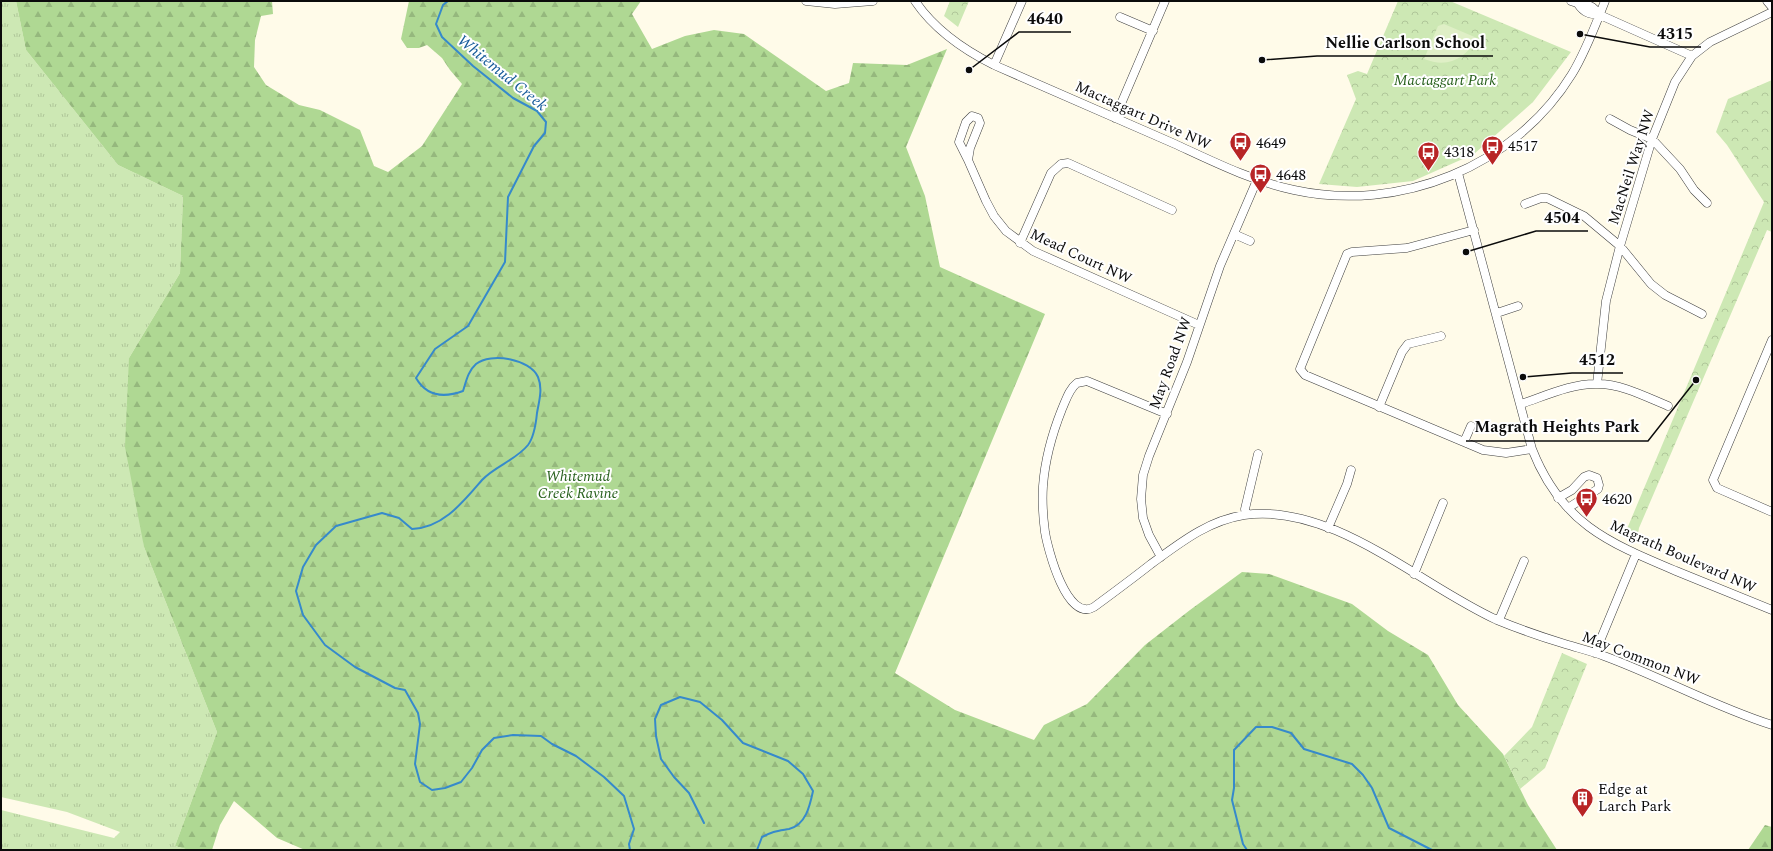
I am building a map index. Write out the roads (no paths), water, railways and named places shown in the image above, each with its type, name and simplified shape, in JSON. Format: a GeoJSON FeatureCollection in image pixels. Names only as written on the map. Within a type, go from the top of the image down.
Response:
{"type":"FeatureCollection","features":[{"type":"Feature","properties":{"kind":"street"},"geometry":{"type":"LineString","coordinates":[[806,1],[835,4],[873,1]]}},
{"type":"Feature","properties":{"kind":"street","name":"Mactaggart Drive NW"},"geometry":{"type":"LineString","coordinates":[[915,1],[952,39],[970,52],[994,65],[1257,180],[1308,193],[1337,196],[1373,196],[1411,189],[1458,173],[1495,153],[1525,130],[1545,109],[1572,74],[1600,15],[1605,1]]}},
{"type":"Feature","properties":{"kind":"street"},"geometry":{"type":"LineString","coordinates":[[994,65],[1022,1]]}},
{"type":"Feature","properties":{"kind":"street"},"geometry":{"type":"LineString","coordinates":[[1115,118],[1165,1]]}},
{"type":"Feature","properties":{"kind":"street"},"geometry":{"type":"LineString","coordinates":[[1767,1],[1772,7]]}},
{"type":"Feature","properties":{"kind":"street"},"geometry":{"type":"LineString","coordinates":[[1574,2],[1594,6],[1600,15],[1692,56]]}},
{"type":"Feature","properties":{"kind":"street","name":"MacNeil Way NW"},"geometry":{"type":"LineString","coordinates":[[1597,384],[1606,301],[1620,246],[1652,139],[1675,82],[1692,56],[1710,42],[1772,12]]}},
{"type":"Feature","properties":{"kind":"street"},"geometry":{"type":"LineString","coordinates":[[1120,17],[1153,31]]}},
{"type":"Feature","properties":{"kind":"street","name":"Mead Court NW"},"geometry":{"type":"LineString","coordinates":[[968,160],[970,148],[980,123],[978,118],[972,116],[966,122],[959,142],[994,216],[1006,231],[1033,252],[1199,325]]}},
{"type":"Feature","properties":{"kind":"street"},"geometry":{"type":"LineString","coordinates":[[1610,119],[1630,130],[1652,139],[1680,169],[1694,190],[1707,203]]}},
{"type":"Feature","properties":{"kind":"street"},"geometry":{"type":"LineString","coordinates":[[1020,243],[1051,173],[1061,164],[1068,163],[1172,210]]}},
{"type":"Feature","properties":{"kind":"street","name":"Magrath Boulevard NW"},"geometry":{"type":"LineString","coordinates":[[1458,173],[1532,449],[1545,478],[1558,498],[1591,530],[1615,544],[1772,610]]}},
{"type":"Feature","properties":{"kind":"street","name":"May Road NW"},"geometry":{"type":"LineString","coordinates":[[1161,557],[1152,542],[1146,527],[1142,510],[1141,492],[1146,464],[1187,362],[1215,278],[1257,180]]}},
{"type":"Feature","properties":{"kind":"street"},"geometry":{"type":"LineString","coordinates":[[1525,204],[1541,198],[1547,198],[1584,216],[1620,246],[1651,284],[1666,296],[1702,314]]}},
{"type":"Feature","properties":{"kind":"street"},"geometry":{"type":"LineString","coordinates":[[1474,230],[1407,248],[1352,252],[1347,254],[1300,369],[1305,375],[1483,450],[1499,453],[1514,453],[1532,449]]}},
{"type":"Feature","properties":{"kind":"street"},"geometry":{"type":"LineString","coordinates":[[1234,234],[1250,240]]}},
{"type":"Feature","properties":{"kind":"street"},"geometry":{"type":"LineString","coordinates":[[1497,314],[1518,306]]}},
{"type":"Feature","properties":{"kind":"street"},"geometry":{"type":"LineString","coordinates":[[1379,407],[1402,352],[1408,344],[1417,340],[1441,336]]}},
{"type":"Feature","properties":{"kind":"street"},"geometry":{"type":"LineString","coordinates":[[1772,340],[1713,480],[1717,488],[1772,512]]}},
{"type":"Feature","properties":{"kind":"street","name":"May Common NW"},"geometry":{"type":"LineString","coordinates":[[1167,414],[1084,380],[1077,383],[1070,391],[1053,434],[1046,461],[1043,488],[1044,518],[1052,560],[1066,592],[1077,607],[1085,610],[1094,607],[1200,530],[1227,519],[1246,515],[1270,514],[1293,516],[1328,528],[1369,546],[1456,599],[1499,620],[1545,638],[1595,653],[1772,725]]}},
{"type":"Feature","properties":{"kind":"street"},"geometry":{"type":"LineString","coordinates":[[1521,404],[1567,389],[1597,384],[1614,386],[1668,406]]}},
{"type":"Feature","properties":{"kind":"street"},"geometry":{"type":"LineString","coordinates":[[1464,442],[1471,426]]}},
{"type":"Feature","properties":{"kind":"street"},"geometry":{"type":"LineString","coordinates":[[1246,515],[1245,509],[1258,454]]}},
{"type":"Feature","properties":{"kind":"street"},"geometry":{"type":"LineString","coordinates":[[1328,528],[1347,484],[1351,470]]}},
{"type":"Feature","properties":{"kind":"street"},"geometry":{"type":"LineString","coordinates":[[1558,498],[1572,490],[1584,477],[1589,475],[1597,478],[1599,485],[1598,488],[1568,508]]}},
{"type":"Feature","properties":{"kind":"street"},"geometry":{"type":"LineString","coordinates":[[1414,574],[1443,503]]}},
{"type":"Feature","properties":{"kind":"street"},"geometry":{"type":"LineString","coordinates":[[1595,653],[1636,554]]}},
{"type":"Feature","properties":{"kind":"street"},"geometry":{"type":"LineString","coordinates":[[1499,620],[1524,561]]}},
{"type":"Feature","properties":{"kind":"waterway","name":"Whitemud Creek"},"geometry":{"type":"LineString","coordinates":[[448,1],[443,5],[436,24],[442,37],[473,66],[513,98],[537,111],[546,122],[545,133],[534,146],[508,197],[505,262],[468,326],[435,349],[416,378],[425,389],[436,394],[449,395],[463,391],[471,370],[476,364],[483,360],[491,358],[510,359],[527,366],[534,371],[538,377],[540,386],[540,395],[532,438],[528,445],[518,455],[487,475],[460,505],[443,519],[433,524],[423,528],[412,529],[399,518],[382,513],[336,526],[316,545],[303,567],[296,591],[303,615],[325,645],[355,667],[395,688],[405,690],[418,713],[420,724],[415,764],[420,782],[432,790],[445,788],[461,782],[472,768],[482,750],[494,738],[513,735],[541,736],[552,744],[576,756],[604,777],[624,796],[634,829],[629,844],[630,850]]}},
{"type":"Feature","properties":{"kind":"waterway"},"geometry":{"type":"LineString","coordinates":[[704,823],[689,793],[674,777],[661,759],[656,736],[655,719],[661,705],[680,697],[700,702],[722,720],[743,743],[788,761],[803,774],[813,791],[806,814],[800,823],[795,827],[772,832],[762,837],[757,850]]}},
{"type":"Feature","properties":{"kind":"waterway","name":"Whitemud Creek"},"geometry":{"type":"LineString","coordinates":[[1247,850],[1243,844],[1232,800],[1234,788],[1234,750],[1256,727],[1272,727],[1291,733],[1304,749],[1352,764],[1363,775],[1372,788],[1389,828],[1432,850]]}},
{"type":"Feature","properties":{"kind":"place","name":"4315"},"geometry":{"type":"Point","coordinates":[1580,34]}},
{"type":"Feature","properties":{"kind":"place","name":"Nellie Carlson School"},"geometry":{"type":"Point","coordinates":[1262,60]}},
{"type":"Feature","properties":{"kind":"place","name":"4640"},"geometry":{"type":"Point","coordinates":[969,70]}},
{"type":"Feature","properties":{"kind":"place","name":"4649"},"geometry":{"type":"Point","coordinates":[1241,162]}},
{"type":"Feature","properties":{"kind":"place","name":"4517"},"geometry":{"type":"Point","coordinates":[1493,166]}},
{"type":"Feature","properties":{"kind":"place","name":"4318"},"geometry":{"type":"Point","coordinates":[1428,172]}},
{"type":"Feature","properties":{"kind":"place","name":"4648"},"geometry":{"type":"Point","coordinates":[1260,194]}},
{"type":"Feature","properties":{"kind":"place","name":"4504"},"geometry":{"type":"Point","coordinates":[1466,252]}},
{"type":"Feature","properties":{"kind":"place","name":"4512"},"geometry":{"type":"Point","coordinates":[1523,377]}},
{"type":"Feature","properties":{"kind":"place","name":"Magrath Heights Park"},"geometry":{"type":"Point","coordinates":[1696,380]}},
{"type":"Feature","properties":{"kind":"place","name":"4620"},"geometry":{"type":"Point","coordinates":[1587,518]}},
{"type":"Feature","properties":{"kind":"place","name":"Edge at Larch Park"},"geometry":{"type":"Point","coordinates":[1583,818]}},
{"type":"Feature","properties":{"kind":"park label","name":"Mactaggart Park"},"geometry":{"type":"Point","coordinates":[1445,80]}},
{"type":"Feature","properties":{"kind":"park label","name":"Whitemud Creek Ravine"},"geometry":{"type":"Point","coordinates":[578,484]}}]}
